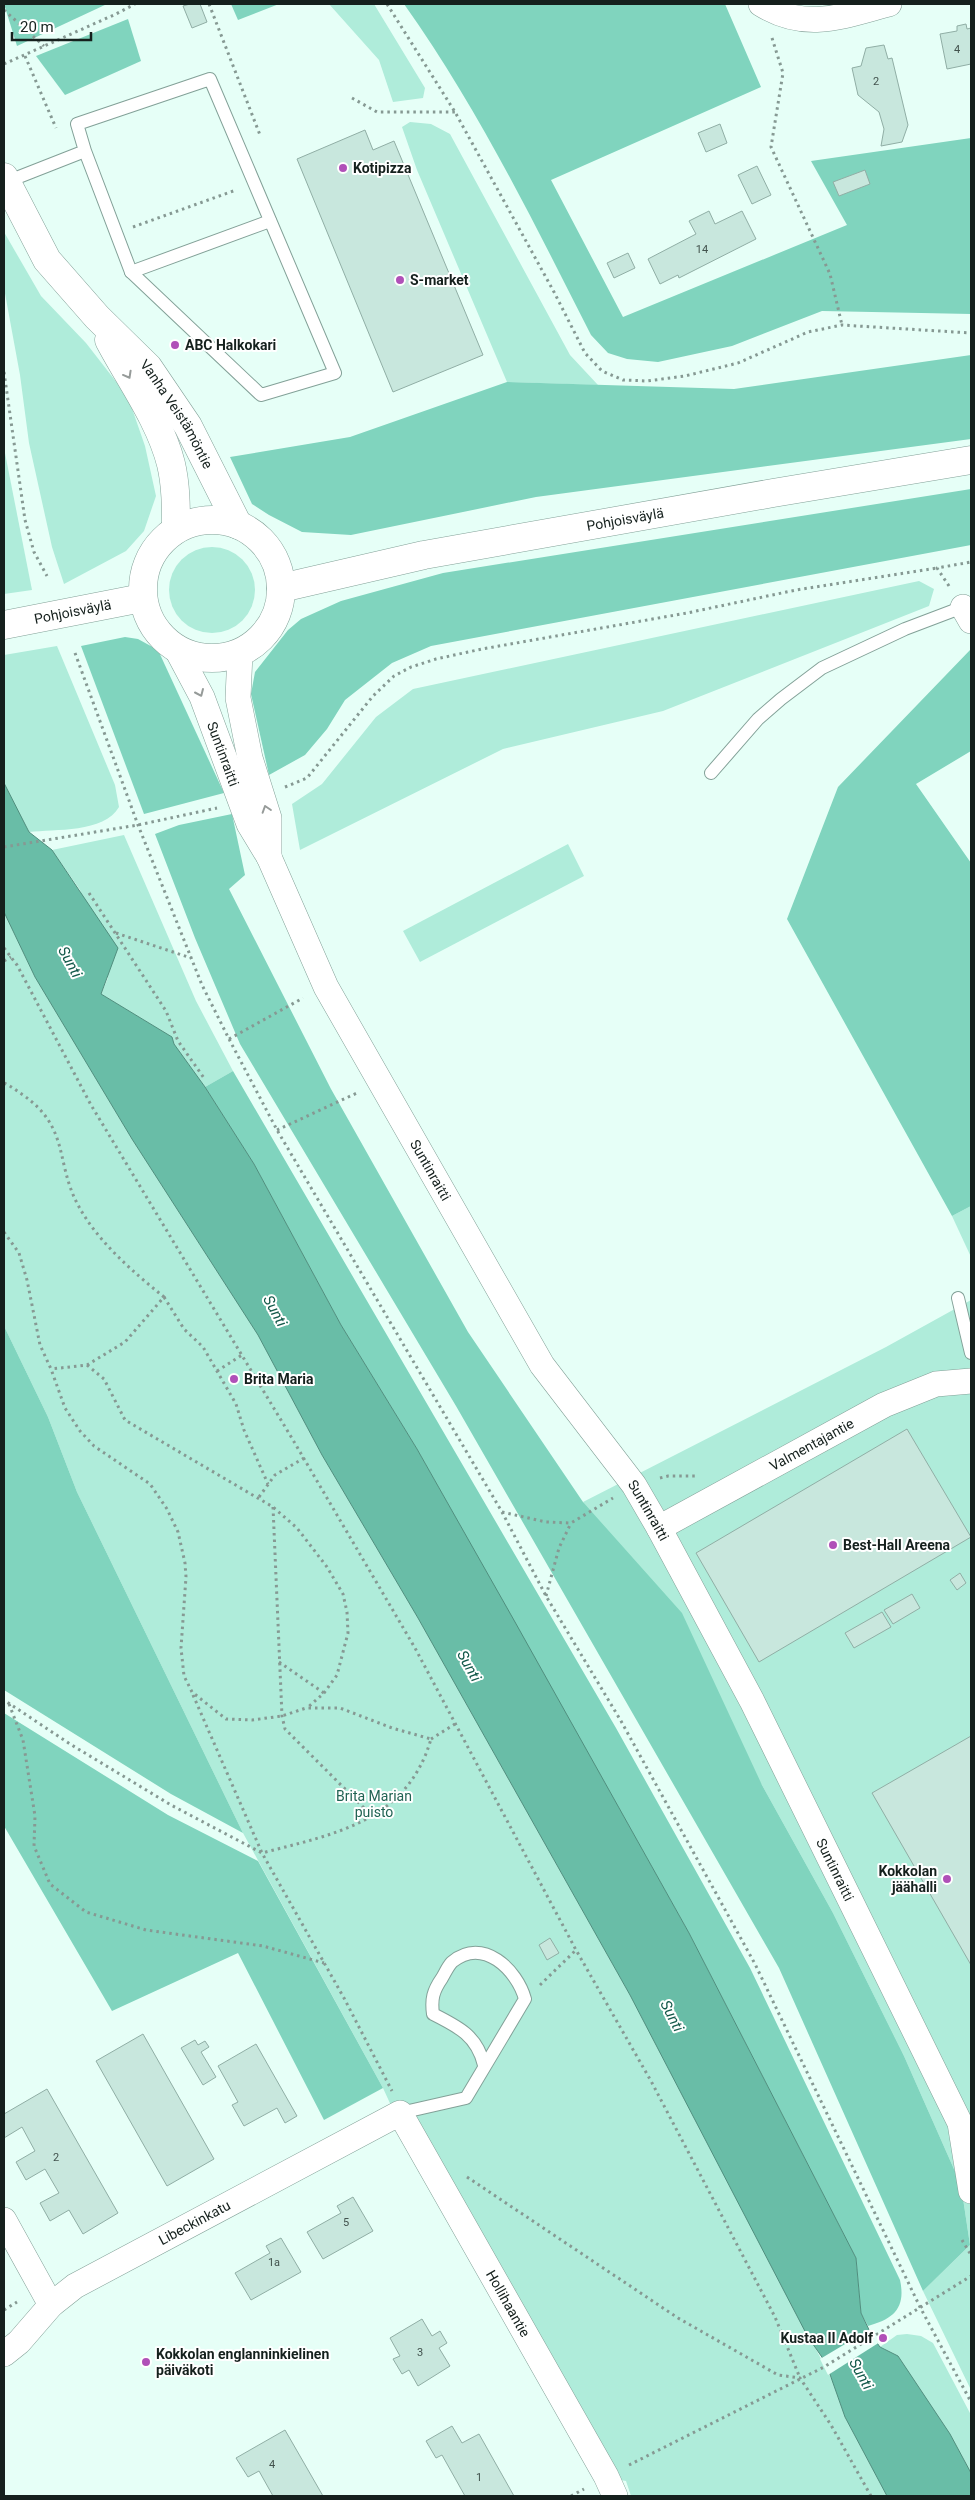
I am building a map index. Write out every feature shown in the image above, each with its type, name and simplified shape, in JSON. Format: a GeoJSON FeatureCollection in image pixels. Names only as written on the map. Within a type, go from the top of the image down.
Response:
{"type":"FeatureCollection","features":[{"type":"Feature","properties":{"kind":"main road","name":"Vanha Veistämöntie"},"geometry":{"type":"LineString","coordinates":[[5,179],[47,260],[96,317],[148,367],[188,426],[238,524]]}},
{"type":"Feature","properties":{"kind":"main road","name":"Vanha Veistämöntie"},"geometry":{"type":"LineString","coordinates":[[96,317],[153,419],[171,463],[176,529]]}},
{"type":"Feature","properties":{"kind":"main road","name":"Pohjoisväylä"},"geometry":{"type":"LineString","coordinates":[[281,588],[424,555],[773,492],[971,460]]}},
{"type":"Feature","properties":{"kind":"main road"},"geometry":{"type":"LineString","coordinates":[[207,519],[223,520],[238,524],[253,532],[265,543],[276,565],[281,588],[280,604],[274,620],[265,633],[240,653],[224,658],[192,656],[177,650],[164,640],[154,628],[142,598],[142,582],[149,558],[163,539],[176,529],[191,522],[207,519]]}},
{"type":"Feature","properties":{"kind":"main road","name":"Pohjoisväylä"},"geometry":{"type":"LineString","coordinates":[[4,625],[142,598]]}},
{"type":"Feature","properties":{"kind":"street"},"geometry":{"type":"LineString","coordinates":[[762,4],[777,12],[805,20],[834,18],[889,4]]}},
{"type":"Feature","properties":{"kind":"street","name":"Suntinraitti"},"geometry":{"type":"LineString","coordinates":[[177,650],[252,798]]}},
{"type":"Feature","properties":{"kind":"street","name":"Suntinraitti"},"geometry":{"type":"LineString","coordinates":[[240,653],[238,698],[250,758],[252,798],[249,824],[269,857],[326,987],[542,1366],[634,1485],[659,1528],[756,1710],[960,2123],[971,2191]]}},
{"type":"Feature","properties":{"kind":"street","name":"Valmentajantie"},"geometry":{"type":"LineString","coordinates":[[659,1528],[884,1405],[936,1384],[971,1381]]}},
{"type":"Feature","properties":{"kind":"street","name":"Libeckinkatu"},"geometry":{"type":"LineString","coordinates":[[4,2354],[18,2342],[51,2305],[75,2286],[400,2112]]}},
{"type":"Feature","properties":{"kind":"street","name":"Hollihaantie"},"geometry":{"type":"LineString","coordinates":[[400,2112],[610,2486]]}},
{"type":"Feature","properties":{"kind":"street"},"geometry":{"type":"LineString","coordinates":[[4,2220],[51,2305]]}},
{"type":"Feature","properties":{"kind":"lane"},"geometry":{"type":"LineString","coordinates":[[210,79],[254,184],[335,373],[262,395],[193,333],[131,272],[85,151],[77,124],[210,79]]}},
{"type":"Feature","properties":{"kind":"lane"},"geometry":{"type":"LineString","coordinates":[[5,179],[85,151]]}},
{"type":"Feature","properties":{"kind":"lane"},"geometry":{"type":"LineString","coordinates":[[131,272],[270,221]]}},
{"type":"Feature","properties":{"kind":"lane"},"geometry":{"type":"LineString","coordinates":[[711,773],[758,719],[822,668],[905,629],[967,614]]}},
{"type":"Feature","properties":{"kind":"lane"},"geometry":{"type":"LineString","coordinates":[[958,1298],[971,1353]]}},
{"type":"Feature","properties":{"kind":"lane"},"geometry":{"type":"LineString","coordinates":[[400,2112],[466,2098],[525,1999],[514,1976],[500,1960],[480,1953],[468,1953],[451,1962],[434,1990],[431,2001],[433,2014],[462,2030],[474,2040],[480,2049],[484,2065]]}},
{"type":"Feature","properties":{"kind":"path"},"geometry":{"type":"LineString","coordinates":[[4,64],[26,56],[135,4]]}},
{"type":"Feature","properties":{"kind":"path"},"geometry":{"type":"LineString","coordinates":[[209,4],[260,135]]}},
{"type":"Feature","properties":{"kind":"path"},"geometry":{"type":"LineString","coordinates":[[388,4],[455,112],[554,292],[585,354],[602,371],[623,380],[647,381],[686,376],[738,363],[808,332],[842,325],[971,333]]}},
{"type":"Feature","properties":{"kind":"path"},"geometry":{"type":"LineString","coordinates":[[762,4],[783,73],[771,147],[830,274],[842,325]]}},
{"type":"Feature","properties":{"kind":"path"},"geometry":{"type":"LineString","coordinates":[[4,10],[44,46]]}},
{"type":"Feature","properties":{"kind":"path"},"geometry":{"type":"LineString","coordinates":[[26,56],[68,156]]}},
{"type":"Feature","properties":{"kind":"path"},"geometry":{"type":"LineString","coordinates":[[352,98],[377,112],[455,112]]}},
{"type":"Feature","properties":{"kind":"path"},"geometry":{"type":"LineString","coordinates":[[116,233],[254,184]]}},
{"type":"Feature","properties":{"kind":"path"},"geometry":{"type":"LineString","coordinates":[[4,373],[26,520],[34,552],[47,576]]}},
{"type":"Feature","properties":{"kind":"path"},"geometry":{"type":"LineString","coordinates":[[4,847],[138,825],[216,809],[307,778],[373,696],[394,676],[411,667],[436,659],[482,649],[687,613],[796,590],[971,562]]}},
{"type":"Feature","properties":{"kind":"path"},"geometry":{"type":"LineString","coordinates":[[937,568],[967,614]]}},
{"type":"Feature","properties":{"kind":"path"},"geometry":{"type":"LineString","coordinates":[[75,653],[138,825],[202,985],[229,1039],[277,1130],[502,1512],[546,1596],[621,1721],[755,1964],[920,2307],[971,2402]]}},
{"type":"Feature","properties":{"kind":"path"},"geometry":{"type":"LineString","coordinates":[[89,893],[166,1011],[178,1041],[204,1078]]}},
{"type":"Feature","properties":{"kind":"path"},"geometry":{"type":"LineString","coordinates":[[116,932],[192,958]]}},
{"type":"Feature","properties":{"kind":"path"},"geometry":{"type":"LineString","coordinates":[[4,948],[11,957],[91,1105],[304,1458],[415,1648],[576,1950],[651,2081],[717,2206],[775,2317],[800,2378],[832,2425],[870,2496]]}},
{"type":"Feature","properties":{"kind":"path"},"geometry":{"type":"LineString","coordinates":[[4,961],[11,957]]}},
{"type":"Feature","properties":{"kind":"path"},"geometry":{"type":"LineString","coordinates":[[229,1039],[326,987]]}},
{"type":"Feature","properties":{"kind":"path"},"geometry":{"type":"LineString","coordinates":[[4,1083],[33,1102],[50,1120],[60,1142],[67,1177],[78,1205],[97,1232],[138,1276],[164,1298],[184,1329],[203,1347],[236,1404],[244,1430],[268,1484]]}},
{"type":"Feature","properties":{"kind":"path"},"geometry":{"type":"LineString","coordinates":[[277,1130],[349,1096],[381,1085]]}},
{"type":"Feature","properties":{"kind":"path"},"geometry":{"type":"LineString","coordinates":[[4,1232],[19,1253],[27,1280],[40,1345],[65,1408],[80,1431],[94,1446],[150,1484],[167,1509],[178,1532],[186,1577],[181,1648],[184,1676],[262,1853],[324,1963],[394,2095],[400,2112]]}},
{"type":"Feature","properties":{"kind":"path"},"geometry":{"type":"LineString","coordinates":[[51,1369],[88,1366],[125,1342],[164,1298]]}},
{"type":"Feature","properties":{"kind":"path"},"geometry":{"type":"LineString","coordinates":[[217,1371],[242,1355]]}},
{"type":"Feature","properties":{"kind":"path"},"geometry":{"type":"LineString","coordinates":[[88,1366],[104,1379],[125,1420],[273,1507],[298,1528],[326,1567],[343,1594],[347,1612],[348,1633],[337,1675],[324,1693],[306,1708]]}},
{"type":"Feature","properties":{"kind":"path"},"geometry":{"type":"LineString","coordinates":[[259,1498],[275,1475],[304,1458]]}},
{"type":"Feature","properties":{"kind":"path"},"geometry":{"type":"LineString","coordinates":[[546,1596],[559,1548],[572,1523],[634,1485],[668,1476],[700,1476]]}},
{"type":"Feature","properties":{"kind":"path"},"geometry":{"type":"LineString","coordinates":[[273,1507],[282,1716],[285,1729],[373,1817]]}},
{"type":"Feature","properties":{"kind":"path"},"geometry":{"type":"LineString","coordinates":[[502,1512],[546,1522],[572,1523]]}},
{"type":"Feature","properties":{"kind":"path"},"geometry":{"type":"LineString","coordinates":[[280,1662],[324,1693]]}},
{"type":"Feature","properties":{"kind":"path"},"geometry":{"type":"LineString","coordinates":[[192,1692],[226,1719],[252,1720],[282,1716],[306,1708],[340,1708],[392,1728],[431,1739]]}},
{"type":"Feature","properties":{"kind":"path"},"geometry":{"type":"LineString","coordinates":[[4,1700],[70,1744],[171,1806],[262,1853],[326,1836],[373,1817],[402,1794],[425,1759],[431,1739],[456,1724]]}},
{"type":"Feature","properties":{"kind":"path"},"geometry":{"type":"LineString","coordinates":[[9,1704],[23,1740],[35,1816],[34,1846],[50,1884],[86,1912],[146,1930],[263,1946],[324,1963]]}},
{"type":"Feature","properties":{"kind":"path"},"geometry":{"type":"LineString","coordinates":[[525,1999],[576,1950]]}},
{"type":"Feature","properties":{"kind":"path"},"geometry":{"type":"LineString","coordinates":[[462,2174],[678,2318],[778,2375],[800,2378]]}},
{"type":"Feature","properties":{"kind":"path"},"geometry":{"type":"LineString","coordinates":[[962,2240],[971,2255]]}},
{"type":"Feature","properties":{"kind":"path"},"geometry":{"type":"LineString","coordinates":[[610,2486],[800,2378],[824,2367],[971,2276]]}},
{"type":"Feature","properties":{"kind":"green space"},"geometry":{"type":"Polygon","coordinates":[[[329,4],[374,4],[425,88],[423,98],[393,102],[379,60],[329,4]]]}},
{"type":"Feature","properties":{"kind":"green space"},"geometry":{"type":"Polygon","coordinates":[[[410,122],[431,124],[450,134],[570,355],[598,385],[507,382],[417,170],[402,127],[410,122]]]}},
{"type":"Feature","properties":{"kind":"green space"},"geometry":{"type":"Polygon","coordinates":[[[4,232],[41,296],[86,343],[128,397],[145,446],[156,496],[144,531],[126,551],[64,584],[52,547],[29,443],[20,375],[4,288],[4,232]]]}},
{"type":"Feature","properties":{"kind":"green space"},"geometry":{"type":"Polygon","coordinates":[[[4,448],[32,590],[4,594],[4,448]]]}},
{"type":"Feature","properties":{"kind":"green space"},"geometry":{"type":"Polygon","coordinates":[[[204,547],[220,547],[229,550],[243,559],[252,573],[255,590],[252,607],[243,621],[229,630],[220,633],[204,633],[188,626],[176,614],[169,598],[169,582],[176,566],[188,554],[204,547]]]}},
{"type":"Feature","properties":{"kind":"green space"},"geometry":{"type":"Polygon","coordinates":[[[919,581],[934,589],[929,606],[663,711],[503,749],[300,850],[292,804],[322,784],[376,717],[413,689],[919,581]]]}},
{"type":"Feature","properties":{"kind":"green space"},"geometry":{"type":"Polygon","coordinates":[[[57,646],[115,785],[119,807],[112,815],[91,826],[29,832],[4,783],[4,655],[57,646]]]}},
{"type":"Feature","properties":{"kind":"green space"},"geometry":{"type":"Polygon","coordinates":[[[124,835],[196,1001],[233,1071],[205,1087],[174,1044],[172,1037],[101,994],[108,978],[80,890],[52,850],[124,835]]]}},
{"type":"Feature","properties":{"kind":"green space"},"geometry":{"type":"Polygon","coordinates":[[[568,844],[584,876],[420,962],[403,931],[568,844]]]}},
{"type":"Feature","properties":{"kind":"green space","name":"Brita Marian puisto"},"geometry":{"type":"Polygon","coordinates":[[[4,912],[35,977],[132,1139],[258,1335],[322,1455],[418,1618],[630,1995],[833,2382],[845,2417],[887,2496],[631,2496],[626,2481],[594,2475],[399,2123],[383,2088],[243,1833],[77,1492],[48,1417],[4,1326],[4,912]]]}},
{"type":"Feature","properties":{"kind":"green space"},"geometry":{"type":"Polygon","coordinates":[[[971,1206],[971,1257],[952,1216],[971,1206]]]}},
{"type":"Feature","properties":{"kind":"green space"},"geometry":{"type":"Polygon","coordinates":[[[971,1300],[971,2390],[923,2291],[970,2245],[961,2185],[904,2056],[833,1913],[762,1785],[583,1502],[886,1347],[971,1300]]]}},
{"type":"Feature","properties":{"kind":"green space"},"geometry":{"type":"Polygon","coordinates":[[[897,2335],[921,2336],[933,2343],[971,2415],[971,2473],[950,2434],[898,2356],[880,2347],[897,2335]]]}},
{"type":"Feature","properties":{"kind":"shaded area"},"geometry":{"type":"Polygon","coordinates":[[[4,4],[107,4],[17,46],[4,4]]]}},
{"type":"Feature","properties":{"kind":"shaded area"},"geometry":{"type":"Polygon","coordinates":[[[231,4],[279,4],[238,20],[231,4]]]}},
{"type":"Feature","properties":{"kind":"shaded area"},"geometry":{"type":"Polygon","coordinates":[[[404,4],[725,4],[761,87],[551,180],[623,317],[847,225],[811,161],[971,138],[971,314],[822,311],[732,346],[658,362],[627,359],[608,353],[591,335],[526,208],[480,124],[431,43],[404,4]]]}},
{"type":"Feature","properties":{"kind":"shaded area"},"geometry":{"type":"Polygon","coordinates":[[[128,19],[141,61],[65,95],[36,56],[128,19]]]}},
{"type":"Feature","properties":{"kind":"shaded area"},"geometry":{"type":"Polygon","coordinates":[[[971,355],[971,439],[536,497],[351,535],[302,532],[269,515],[252,504],[230,457],[350,437],[507,382],[734,389],[971,355]]]}},
{"type":"Feature","properties":{"kind":"shaded area"},"geometry":{"type":"Polygon","coordinates":[[[971,489],[971,545],[431,646],[392,663],[345,700],[327,729],[305,755],[269,775],[251,694],[255,672],[288,630],[301,619],[341,601],[443,573],[971,489]]]}},
{"type":"Feature","properties":{"kind":"shaded area"},"geometry":{"type":"Polygon","coordinates":[[[125,637],[138,639],[158,650],[224,793],[144,814],[81,646],[125,637]]]}},
{"type":"Feature","properties":{"kind":"shaded area"},"geometry":{"type":"Polygon","coordinates":[[[971,649],[971,751],[916,784],[971,863],[971,1206],[952,1216],[787,919],[838,787],[971,649]]]}},
{"type":"Feature","properties":{"kind":"shaded area"},"geometry":{"type":"Polygon","coordinates":[[[232,814],[245,875],[229,889],[331,1089],[468,1332],[583,1502],[682,1613],[762,1785],[833,1913],[904,2056],[961,2185],[970,2245],[923,2291],[779,1968],[456,1406],[240,1044],[195,938],[155,834],[179,825],[232,814]]]}},
{"type":"Feature","properties":{"kind":"shaded area"},"geometry":{"type":"Polygon","coordinates":[[[233,1071],[616,1728],[750,1968],[900,2280],[901,2298],[899,2305],[896,2311],[885,2320],[868,2326],[861,2313],[856,2258],[689,1933],[417,1449],[341,1325],[254,1164],[205,1087],[233,1071]]]}},
{"type":"Feature","properties":{"kind":"shaded area"},"geometry":{"type":"Polygon","coordinates":[[[4,1326],[48,1417],[77,1492],[243,1833],[171,1794],[4,1690],[4,1326]]]}},
{"type":"Feature","properties":{"kind":"shaded area"},"geometry":{"type":"Polygon","coordinates":[[[4,1713],[168,1815],[258,1861],[383,2088],[324,2120],[238,1953],[112,2011],[4,1826],[4,1713]]]}},
{"type":"Feature","properties":{"kind":"water","name":"Sunti"},"geometry":{"type":"Polygon","coordinates":[[[4,783],[29,832],[52,850],[118,948],[101,994],[172,1037],[174,1044],[205,1087],[254,1164],[341,1325],[417,1449],[515,1622],[689,1933],[856,2258],[861,2313],[872,2336],[880,2347],[898,2356],[950,2434],[971,2473],[971,2496],[887,2496],[845,2417],[826,2363],[808,2337],[630,1995],[418,1618],[322,1455],[258,1335],[132,1139],[35,977],[4,912],[4,783]]]}},
{"type":"Feature","properties":{"kind":"pier"},"geometry":{"type":"Polygon","coordinates":[[[872,2328],[880,2342],[828,2375],[820,2359],[872,2328]]]}},
{"type":"Feature","properties":{"kind":"building"},"geometry":{"type":"Polygon","coordinates":[[[200,4],[207,22],[192,28],[183,6],[200,4]]]}},
{"type":"Feature","properties":{"kind":"building"},"geometry":{"type":"Polygon","coordinates":[[[966,24],[967,29],[971,28],[971,64],[947,69],[940,34],[957,31],[957,26],[966,24]]]}},
{"type":"Feature","properties":{"kind":"building"},"geometry":{"type":"Polygon","coordinates":[[[884,45],[888,59],[892,58],[908,125],[902,142],[881,146],[884,129],[879,112],[858,95],[852,68],[861,66],[866,48],[884,45]]]}},
{"type":"Feature","properties":{"kind":"building"},"geometry":{"type":"Polygon","coordinates":[[[720,124],[727,143],[706,152],[698,133],[720,124]]]}},
{"type":"Feature","properties":{"kind":"building"},"geometry":{"type":"Polygon","coordinates":[[[365,130],[373,150],[394,141],[483,355],[393,392],[297,159],[365,130]]]}},
{"type":"Feature","properties":{"kind":"building"},"geometry":{"type":"Polygon","coordinates":[[[757,166],[771,195],[752,204],[738,175],[757,166]]]}},
{"type":"Feature","properties":{"kind":"building"},"geometry":{"type":"Polygon","coordinates":[[[865,170],[870,184],[839,196],[833,182],[865,170]]]}},
{"type":"Feature","properties":{"kind":"building"},"geometry":{"type":"Polygon","coordinates":[[[709,211],[715,224],[742,211],[756,239],[679,278],[678,275],[660,284],[648,259],[696,234],[689,221],[709,211]]]}},
{"type":"Feature","properties":{"kind":"building"},"geometry":{"type":"Polygon","coordinates":[[[628,253],[635,268],[614,278],[607,263],[628,253]]]}},
{"type":"Feature","properties":{"kind":"building","name":"Best‑Hall Areena"},"geometry":{"type":"Polygon","coordinates":[[[907,1429],[971,1537],[759,1662],[696,1553],[907,1429]]]}},
{"type":"Feature","properties":{"kind":"building"},"geometry":{"type":"Polygon","coordinates":[[[960,1573],[966,1583],[957,1590],[950,1580],[960,1573]]]}},
{"type":"Feature","properties":{"kind":"building"},"geometry":{"type":"Polygon","coordinates":[[[912,1594],[920,1608],[893,1624],[884,1610],[912,1594]]]}},
{"type":"Feature","properties":{"kind":"building"},"geometry":{"type":"Polygon","coordinates":[[[882,1612],[891,1627],[854,1648],[845,1633],[882,1612]]]}},
{"type":"Feature","properties":{"kind":"building","name":"Kokkolan jäähalli"},"geometry":{"type":"Polygon","coordinates":[[[971,1736],[971,1965],[872,1793],[971,1736]]]}},
{"type":"Feature","properties":{"kind":"building"},"geometry":{"type":"Polygon","coordinates":[[[550,1938],[559,1953],[547,1960],[539,1945],[550,1938]]]}},
{"type":"Feature","properties":{"kind":"building"},"geometry":{"type":"Polygon","coordinates":[[[143,2034],[214,2159],[167,2186],[96,2061],[143,2034]]]}},
{"type":"Feature","properties":{"kind":"building"},"geometry":{"type":"Polygon","coordinates":[[[195,2040],[198,2045],[205,2041],[209,2047],[201,2052],[216,2077],[203,2085],[181,2048],[195,2040]]]}},
{"type":"Feature","properties":{"kind":"building"},"geometry":{"type":"Polygon","coordinates":[[[256,2044],[297,2116],[285,2123],[277,2108],[244,2126],[232,2105],[238,2102],[218,2066],[256,2044]]]}},
{"type":"Feature","properties":{"kind":"building"},"geometry":{"type":"Polygon","coordinates":[[[47,2089],[118,2213],[83,2234],[69,2210],[50,2221],[40,2203],[59,2193],[45,2169],[26,2180],[16,2162],[35,2151],[22,2127],[4,2138],[4,2114],[47,2089]]]}},
{"type":"Feature","properties":{"kind":"building"},"geometry":{"type":"Polygon","coordinates":[[[353,2197],[373,2231],[323,2259],[307,2232],[341,2213],[337,2206],[353,2197]]]}},
{"type":"Feature","properties":{"kind":"building"},"geometry":{"type":"Polygon","coordinates":[[[281,2238],[301,2272],[251,2300],[235,2273],[270,2253],[266,2246],[281,2238]]]}},
{"type":"Feature","properties":{"kind":"building"},"geometry":{"type":"Polygon","coordinates":[[[422,2319],[432,2336],[440,2331],[447,2343],[439,2348],[450,2366],[418,2386],[409,2370],[402,2374],[393,2359],[400,2356],[390,2338],[422,2319]]]}},
{"type":"Feature","properties":{"kind":"building"},"geometry":{"type":"Polygon","coordinates":[[[452,2426],[462,2443],[479,2434],[514,2496],[465,2496],[442,2455],[436,2458],[426,2441],[452,2426]]]}},
{"type":"Feature","properties":{"kind":"building"},"geometry":{"type":"Polygon","coordinates":[[[285,2430],[323,2496],[273,2496],[259,2471],[248,2477],[236,2458],[285,2430]]]}},
{"type":"Feature","properties":{"kind":"place","name":"Kotipizza"},"geometry":{"type":"Point","coordinates":[343,168]}},
{"type":"Feature","properties":{"kind":"place","name":"S-market"},"geometry":{"type":"Point","coordinates":[400,280]}},
{"type":"Feature","properties":{"kind":"place","name":"ABC Halkokari"},"geometry":{"type":"Point","coordinates":[175,345]}},
{"type":"Feature","properties":{"kind":"place","name":"Brita Maria"},"geometry":{"type":"Point","coordinates":[234,1379]}},
{"type":"Feature","properties":{"kind":"place","name":"Best‑Hall Areena"},"geometry":{"type":"Point","coordinates":[833,1545]}},
{"type":"Feature","properties":{"kind":"place","name":"Kokkolan jäähalli"},"geometry":{"type":"Point","coordinates":[947,1879]}},
{"type":"Feature","properties":{"kind":"place","name":"Kustaa II Adolf"},"geometry":{"type":"Point","coordinates":[883,2338]}},
{"type":"Feature","properties":{"kind":"place","name":"Kokkolan englanninkielinen päiväkoti"},"geometry":{"type":"Point","coordinates":[146,2362]}}]}
